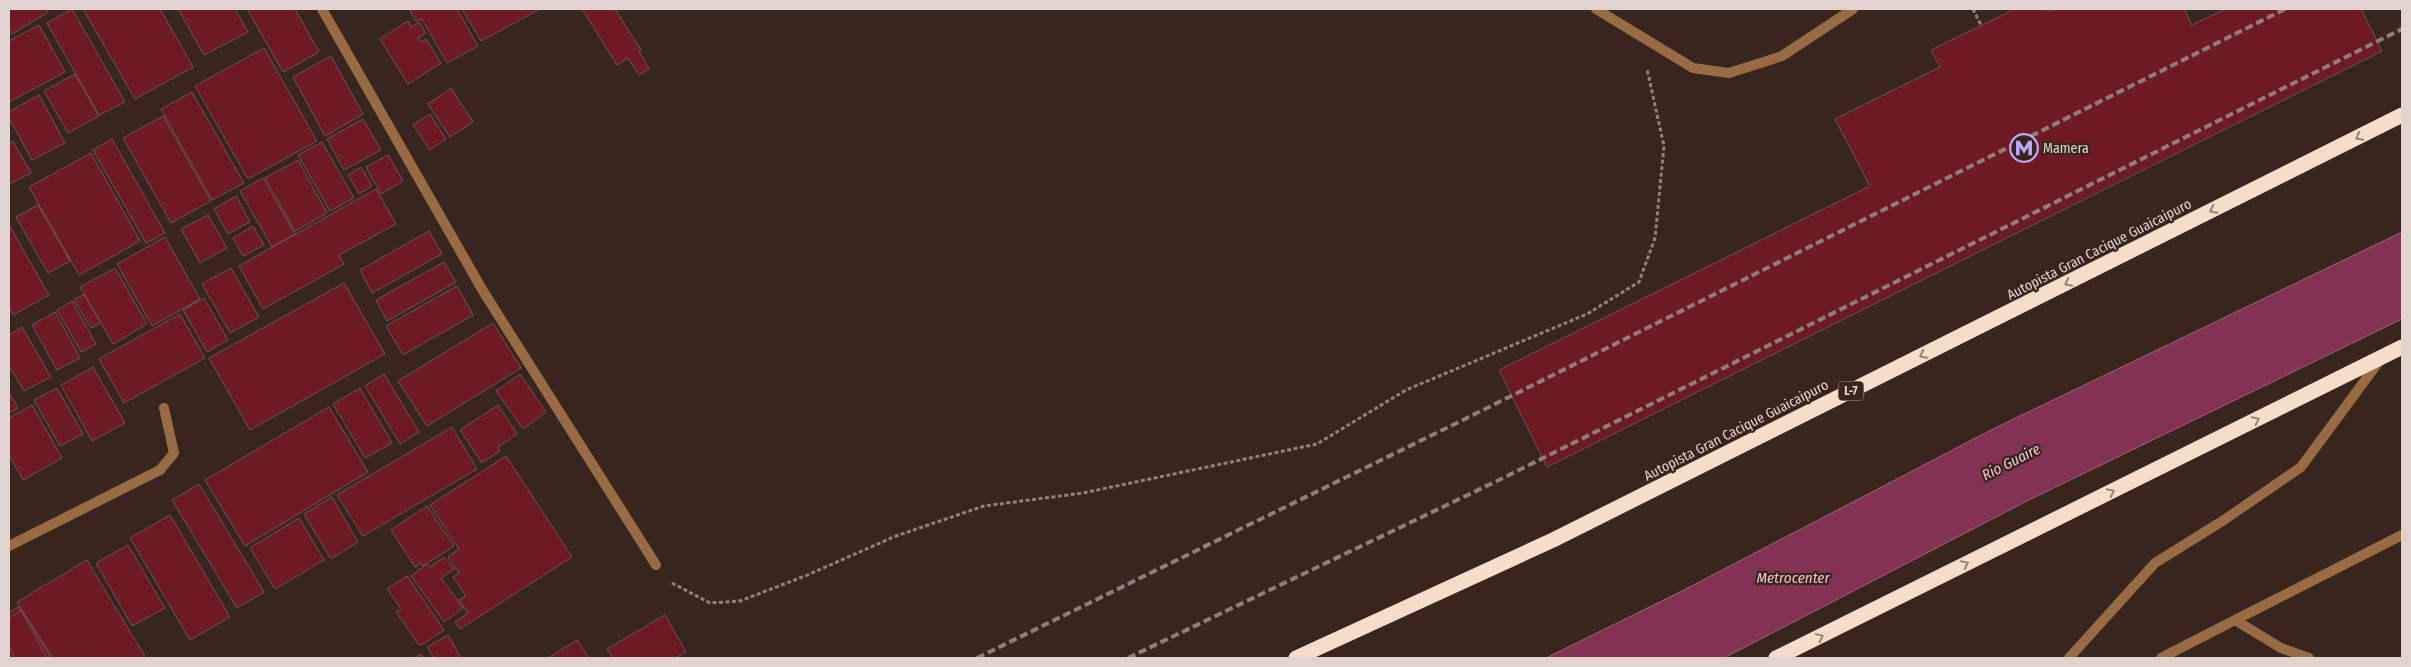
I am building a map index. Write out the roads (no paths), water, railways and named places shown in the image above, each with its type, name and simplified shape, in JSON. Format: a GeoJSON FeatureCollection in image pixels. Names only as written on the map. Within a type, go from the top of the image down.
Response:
{"type":"FeatureCollection","features":[{"type":"Feature","properties":{"kind":"highway","name":"Autopista Gran Cacique Guaicaipuro"},"geometry":{"type":"LineString","coordinates":[[1296,658],[1552,540],[2402,115]]}},
{"type":"Feature","properties":{"kind":"highway"},"geometry":{"type":"LineString","coordinates":[[1776,658],[2402,347]]}},
{"type":"Feature","properties":{"kind":"street"},"geometry":{"type":"LineString","coordinates":[[322,9],[483,291],[656,565]]}},
{"type":"Feature","properties":{"kind":"street"},"geometry":{"type":"LineString","coordinates":[[1596,9],[1693,68],[1729,73],[1782,56],[1853,9]]}},
{"type":"Feature","properties":{"kind":"street"},"geometry":{"type":"LineString","coordinates":[[2069,658],[2155,563],[2224,520],[2301,467],[2380,358]]}},
{"type":"Feature","properties":{"kind":"street"},"geometry":{"type":"LineString","coordinates":[[9,546],[160,470],[174,453],[164,408]]}},
{"type":"Feature","properties":{"kind":"street"},"geometry":{"type":"LineString","coordinates":[[2161,658],[2402,535]]}},
{"type":"Feature","properties":{"kind":"street"},"geometry":{"type":"LineString","coordinates":[[2235,620],[2281,648],[2308,658]]}},
{"type":"Feature","properties":{"kind":"water","name":"Metrocenter"},"geometry":{"type":"Polygon","coordinates":[[[2402,232],[2402,319],[2027,501],[1724,658],[1546,658],[1680,592],[1991,430],[2402,232]]]}},
{"type":"Feature","properties":{"kind":"railway"},"geometry":{"type":"LineString","coordinates":[[977,658],[1469,417],[2285,9]]}},
{"type":"Feature","properties":{"kind":"railway"},"geometry":{"type":"LineString","coordinates":[[1128,658],[1501,479],[2402,29]]}},
{"type":"Feature","properties":{"kind":"place","name":"Mamera"},"geometry":{"type":"Point","coordinates":[2024,148]}},
{"type":"Feature","properties":{"kind":"water label","name":"Río Guaire"},"geometry":{"type":"Point","coordinates":[2011,462]}}]}
